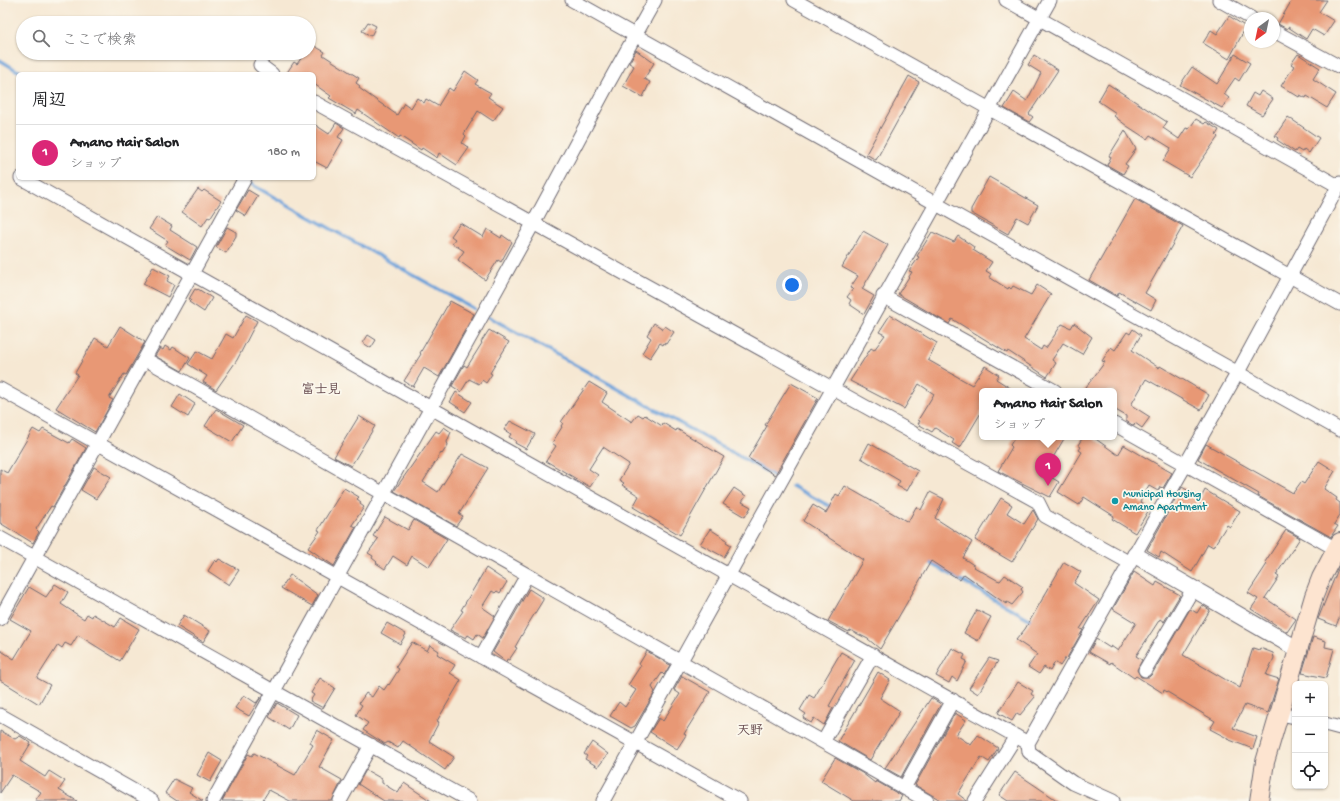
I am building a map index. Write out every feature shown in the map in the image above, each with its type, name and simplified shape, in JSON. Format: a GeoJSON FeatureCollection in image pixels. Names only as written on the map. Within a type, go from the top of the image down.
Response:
{"type":"FeatureCollection","features":[{"type":"Feature","properties":{"kind":"main road"},"geometry":{"type":"LineString","coordinates":[[1259,801],[1265,762],[1288,716],[1299,650],[1314,596],[1321,578],[1338,545]]}},
{"type":"Feature","properties":{"kind":"street"},"geometry":{"type":"LineString","coordinates":[[572,0],[936,202],[1340,430]]}},
{"type":"Feature","properties":{"kind":"street"},"geometry":{"type":"LineString","coordinates":[[213,801],[430,407],[534,222],[655,0]]}},
{"type":"Feature","properties":{"kind":"street"},"geometry":{"type":"LineString","coordinates":[[794,0],[989,110],[1340,304]]}},
{"type":"Feature","properties":{"kind":"street"},"geometry":{"type":"LineString","coordinates":[[1006,0],[1339,185],[1238,372],[1185,463],[1028,743],[1029,752],[1073,783],[1113,801]]}},
{"type":"Feature","properties":{"kind":"street"},"geometry":{"type":"LineString","coordinates":[[603,801],[833,390],[883,296],[1050,0]]}},
{"type":"Feature","properties":{"kind":"street"},"geometry":{"type":"LineString","coordinates":[[1219,0],[1244,14]]}},
{"type":"Feature","properties":{"kind":"street"},"geometry":{"type":"LineString","coordinates":[[1280,34],[1340,68]]}},
{"type":"Feature","properties":{"kind":"street"},"geometry":{"type":"LineString","coordinates":[[260,65],[269,72]]}},
{"type":"Feature","properties":{"kind":"street"},"geometry":{"type":"LineString","coordinates":[[316,103],[534,222],[833,390],[1038,502],[1045,516],[1193,588],[1299,650]]}},
{"type":"Feature","properties":{"kind":"street"},"geometry":{"type":"LineString","coordinates":[[23,180],[1028,743]]}},
{"type":"Feature","properties":{"kind":"street"},"geometry":{"type":"LineString","coordinates":[[0,619],[244,180]]}},
{"type":"Feature","properties":{"kind":"street"},"geometry":{"type":"LineString","coordinates":[[883,296],[1050,388]]}},
{"type":"Feature","properties":{"kind":"street"},"geometry":{"type":"LineString","coordinates":[[145,359],[682,661],[927,801]]}},
{"type":"Feature","properties":{"kind":"street"},"geometry":{"type":"LineString","coordinates":[[0,389],[337,576],[635,744],[740,801]]}},
{"type":"Feature","properties":{"kind":"street"},"geometry":{"type":"LineString","coordinates":[[1117,426],[1338,545]]}},
{"type":"Feature","properties":{"kind":"street"},"geometry":{"type":"LineString","coordinates":[[0,538],[470,801]]}},
{"type":"Feature","properties":{"kind":"street"},"geometry":{"type":"LineString","coordinates":[[481,657],[527,575]]}},
{"type":"Feature","properties":{"kind":"street"},"geometry":{"type":"LineString","coordinates":[[1145,670],[1193,588]]}},
{"type":"Feature","properties":{"kind":"street"},"geometry":{"type":"LineString","coordinates":[[822,742],[872,655]]}},
{"type":"Feature","properties":{"kind":"street"},"geometry":{"type":"LineString","coordinates":[[904,788],[953,700]]}},
{"type":"Feature","properties":{"kind":"street"},"geometry":{"type":"LineString","coordinates":[[0,715],[152,801]]}},
{"type":"Feature","properties":{"kind":"street"},"geometry":{"type":"LineString","coordinates":[[1328,725],[1340,728]]}},
{"type":"Feature","properties":{"kind":"street"},"geometry":{"type":"LineString","coordinates":[[975,801],[1016,736]]}},
{"type":"Feature","properties":{"kind":"street"},"geometry":{"type":"LineString","coordinates":[[340,801],[371,745]]}},
{"type":"Feature","properties":{"kind":"building"},"geometry":{"type":"Polygon","coordinates":[[[1292,0],[1327,0],[1319,12],[1334,21],[1324,36],[1312,29],[1306,39],[1288,27],[1287,29],[1280,25],[1280,21],[1292,0]]]}},
{"type":"Feature","properties":{"kind":"building"},"geometry":{"type":"Polygon","coordinates":[[[1229,16],[1244,26],[1244,31],[1229,59],[1203,43],[1211,30],[1217,34],[1229,16]]]}},
{"type":"Feature","properties":{"kind":"building"},"geometry":{"type":"Polygon","coordinates":[[[368,22],[376,26],[371,36],[362,31],[368,22]]]}},
{"type":"Feature","properties":{"kind":"building"},"geometry":{"type":"Polygon","coordinates":[[[316,47],[325,52],[323,55],[359,78],[356,83],[360,86],[359,88],[397,115],[404,103],[411,108],[417,98],[424,103],[426,99],[438,106],[449,88],[453,91],[465,71],[478,80],[475,84],[491,93],[488,97],[503,107],[493,121],[478,111],[464,134],[466,136],[462,143],[469,148],[457,165],[439,153],[437,158],[422,148],[421,150],[400,136],[399,138],[358,110],[356,114],[329,98],[331,96],[316,85],[316,72],[287,72],[294,62],[297,64],[300,60],[316,60],[316,47]]]}},
{"type":"Feature","properties":{"kind":"building"},"geometry":{"type":"Polygon","coordinates":[[[636,50],[654,63],[644,79],[650,82],[643,97],[623,86],[634,66],[629,63],[636,50]]]}},
{"type":"Feature","properties":{"kind":"building"},"geometry":{"type":"Polygon","coordinates":[[[1235,54],[1250,63],[1239,81],[1235,78],[1224,94],[1229,98],[1222,108],[1180,85],[1192,67],[1217,84],[1235,54]]]}},
{"type":"Feature","properties":{"kind":"building"},"geometry":{"type":"Polygon","coordinates":[[[1298,54],[1320,68],[1313,79],[1336,94],[1327,108],[1307,96],[1306,98],[1300,95],[1299,97],[1281,86],[1294,66],[1291,64],[1298,54]]]}},
{"type":"Feature","properties":{"kind":"building"},"geometry":{"type":"Polygon","coordinates":[[[1034,55],[1058,70],[1029,114],[1033,117],[1029,122],[1004,108],[1014,92],[1027,101],[1041,73],[1028,65],[1034,55]]]}},
{"type":"Feature","properties":{"kind":"building"},"geometry":{"type":"Polygon","coordinates":[[[909,76],[919,82],[876,160],[866,154],[909,76]]]}},
{"type":"Feature","properties":{"kind":"building"},"geometry":{"type":"Polygon","coordinates":[[[1108,84],[1167,122],[1163,128],[1179,139],[1186,128],[1189,129],[1196,119],[1204,124],[1206,122],[1219,130],[1216,135],[1218,137],[1190,177],[1163,161],[1171,148],[1150,135],[1147,139],[1114,116],[1116,113],[1098,101],[1108,84]]]}},
{"type":"Feature","properties":{"kind":"building"},"geometry":{"type":"Polygon","coordinates":[[[1261,91],[1273,99],[1262,115],[1246,106],[1253,93],[1258,96],[1261,91]]]}},
{"type":"Feature","properties":{"kind":"building"},"geometry":{"type":"Polygon","coordinates":[[[1288,117],[1319,138],[1309,153],[1304,149],[1302,152],[1297,149],[1295,152],[1277,140],[1278,138],[1275,136],[1288,117]]]}},
{"type":"Feature","properties":{"kind":"building"},"geometry":{"type":"Polygon","coordinates":[[[336,123],[344,128],[338,137],[343,140],[327,168],[316,162],[316,125],[329,134],[336,123]]]}},
{"type":"Feature","properties":{"kind":"building"},"geometry":{"type":"Polygon","coordinates":[[[1125,130],[1136,149],[1125,164],[1128,166],[1123,174],[1107,165],[1111,157],[1109,156],[1125,130]]]}},
{"type":"Feature","properties":{"kind":"building"},"geometry":{"type":"Polygon","coordinates":[[[989,177],[1038,205],[1028,223],[1017,217],[1008,234],[971,213],[971,209],[989,177]]]}},
{"type":"Feature","properties":{"kind":"building"},"geometry":{"type":"Polygon","coordinates":[[[198,189],[202,192],[204,190],[221,201],[210,218],[208,217],[202,226],[182,212],[198,189]]]}},
{"type":"Feature","properties":{"kind":"building"},"geometry":{"type":"Polygon","coordinates":[[[248,190],[258,196],[246,216],[236,210],[248,190]]]}},
{"type":"Feature","properties":{"kind":"building"},"geometry":{"type":"Polygon","coordinates":[[[1135,199],[1183,226],[1145,293],[1156,300],[1151,310],[1119,292],[1117,296],[1089,280],[1135,199]]]}},
{"type":"Feature","properties":{"kind":"building"},"geometry":{"type":"Polygon","coordinates":[[[157,217],[172,226],[170,230],[197,247],[190,260],[165,245],[168,241],[149,229],[157,217]]]}},
{"type":"Feature","properties":{"kind":"building"},"geometry":{"type":"Polygon","coordinates":[[[460,223],[483,237],[487,229],[501,238],[502,235],[512,242],[501,262],[498,260],[485,280],[458,260],[464,251],[452,243],[455,239],[451,236],[460,223]]]}},
{"type":"Feature","properties":{"kind":"building"},"geometry":{"type":"Polygon","coordinates":[[[227,227],[236,232],[236,236],[226,253],[216,247],[227,227]]]}},
{"type":"Feature","properties":{"kind":"building"},"geometry":{"type":"Polygon","coordinates":[[[863,231],[888,245],[862,289],[874,296],[864,314],[849,304],[851,300],[847,297],[853,289],[850,288],[858,276],[842,267],[863,231]]]}},
{"type":"Feature","properties":{"kind":"building"},"geometry":{"type":"Polygon","coordinates":[[[932,232],[954,242],[958,236],[974,247],[973,250],[992,262],[986,271],[991,274],[989,277],[1008,289],[1009,287],[1011,289],[1013,286],[1031,295],[1037,285],[1051,294],[1024,339],[1041,350],[1043,346],[1046,348],[1062,324],[1071,328],[1074,323],[1092,337],[1082,354],[1063,343],[1052,360],[1056,363],[1047,377],[1008,351],[1007,353],[952,319],[949,324],[898,294],[912,272],[909,271],[919,257],[917,256],[932,232]]]}},
{"type":"Feature","properties":{"kind":"building"},"geometry":{"type":"Polygon","coordinates":[[[153,267],[170,276],[167,281],[174,285],[168,297],[143,284],[153,267]]]}},
{"type":"Feature","properties":{"kind":"building"},"geometry":{"type":"Polygon","coordinates":[[[195,289],[198,289],[212,298],[204,312],[189,302],[191,300],[189,299],[195,289]]]}},
{"type":"Feature","properties":{"kind":"building"},"geometry":{"type":"Polygon","coordinates":[[[450,301],[474,314],[439,377],[424,368],[413,387],[404,381],[421,354],[420,353],[450,301]]]}},
{"type":"Feature","properties":{"kind":"building"},"geometry":{"type":"Polygon","coordinates":[[[246,315],[257,321],[237,360],[216,390],[203,382],[207,376],[188,364],[197,351],[212,359],[226,334],[233,338],[246,315]]]}},
{"type":"Feature","properties":{"kind":"building"},"geometry":{"type":"Polygon","coordinates":[[[890,315],[937,343],[928,360],[972,385],[985,366],[999,375],[996,379],[1010,388],[979,388],[979,416],[960,448],[952,443],[954,440],[935,428],[932,432],[918,424],[920,421],[918,420],[934,394],[919,384],[904,409],[850,381],[871,348],[874,350],[885,335],[879,332],[890,315]]]}},
{"type":"Feature","properties":{"kind":"building"},"geometry":{"type":"Polygon","coordinates":[[[654,323],[663,329],[665,326],[674,332],[666,344],[664,343],[663,345],[660,343],[650,358],[642,353],[651,338],[647,335],[654,323]]]}},
{"type":"Feature","properties":{"kind":"building"},"geometry":{"type":"Polygon","coordinates":[[[120,326],[145,342],[126,375],[124,374],[109,398],[113,400],[95,432],[56,408],[78,375],[75,373],[95,338],[108,346],[120,326]]]}},
{"type":"Feature","properties":{"kind":"building"},"geometry":{"type":"Polygon","coordinates":[[[1133,329],[1141,335],[1132,350],[1159,368],[1160,366],[1209,395],[1201,410],[1146,379],[1131,405],[1150,417],[1142,428],[1135,423],[1134,426],[1126,421],[1126,416],[1117,411],[1117,388],[1085,388],[1105,362],[1102,361],[1111,347],[1115,350],[1127,332],[1130,334],[1133,329]]]}},
{"type":"Feature","properties":{"kind":"building"},"geometry":{"type":"Polygon","coordinates":[[[489,330],[509,342],[490,373],[492,374],[486,383],[482,380],[479,384],[469,379],[461,392],[452,386],[464,365],[467,367],[489,330]]]}},
{"type":"Feature","properties":{"kind":"building"},"geometry":{"type":"Polygon","coordinates":[[[368,335],[376,340],[371,348],[363,343],[368,335]]]}},
{"type":"Feature","properties":{"kind":"building"},"geometry":{"type":"Polygon","coordinates":[[[165,346],[171,350],[173,347],[190,358],[182,371],[155,356],[160,348],[163,350],[165,346]]]}},
{"type":"Feature","properties":{"kind":"building"},"geometry":{"type":"Polygon","coordinates":[[[589,382],[607,393],[602,402],[632,422],[638,414],[643,417],[645,415],[662,426],[663,423],[676,431],[677,429],[724,457],[680,535],[633,507],[639,496],[622,485],[624,483],[619,480],[629,464],[603,447],[589,469],[598,475],[590,487],[546,461],[556,446],[552,443],[562,427],[561,426],[563,423],[561,422],[589,382]]]}},
{"type":"Feature","properties":{"kind":"building"},"geometry":{"type":"Polygon","coordinates":[[[791,383],[818,398],[775,475],[748,458],[767,426],[765,425],[791,383]]]}},
{"type":"Feature","properties":{"kind":"building"},"geometry":{"type":"Polygon","coordinates":[[[456,392],[472,402],[465,412],[450,402],[456,392]]]}},
{"type":"Feature","properties":{"kind":"building"},"geometry":{"type":"Polygon","coordinates":[[[180,394],[195,404],[188,417],[172,407],[180,394]]]}},
{"type":"Feature","properties":{"kind":"building"},"geometry":{"type":"Polygon","coordinates":[[[216,409],[243,425],[232,442],[205,426],[216,409]]]}},
{"type":"Feature","properties":{"kind":"building"},"geometry":{"type":"Polygon","coordinates":[[[359,416],[375,426],[351,466],[334,457],[359,416]]]}},
{"type":"Feature","properties":{"kind":"building"},"geometry":{"type":"Polygon","coordinates":[[[510,421],[535,434],[526,449],[515,443],[516,441],[509,437],[511,434],[504,430],[510,421]]]}},
{"type":"Feature","properties":{"kind":"building"},"geometry":{"type":"Polygon","coordinates":[[[444,427],[451,432],[447,442],[448,445],[442,454],[441,453],[423,482],[438,492],[462,454],[488,468],[459,514],[463,516],[456,526],[394,491],[436,431],[439,433],[444,427]]]}},
{"type":"Feature","properties":{"kind":"building"},"geometry":{"type":"Polygon","coordinates":[[[33,429],[40,433],[43,429],[69,443],[72,439],[86,448],[53,507],[51,506],[36,529],[39,532],[33,543],[0,523],[0,469],[7,473],[33,429]]]}},
{"type":"Feature","properties":{"kind":"building"},"geometry":{"type":"Polygon","coordinates":[[[1013,440],[1063,440],[1044,473],[1059,482],[1050,497],[998,471],[1012,447],[1010,445],[1013,440]]]}},
{"type":"Feature","properties":{"kind":"building"},"geometry":{"type":"Polygon","coordinates":[[[1081,440],[1097,440],[1118,455],[1124,445],[1172,473],[1163,488],[1160,487],[1158,491],[1149,486],[1140,502],[1150,508],[1135,533],[1112,519],[1114,516],[1084,497],[1079,505],[1058,492],[1082,452],[1079,450],[1081,447],[1078,445],[1081,440]]]}},
{"type":"Feature","properties":{"kind":"building"},"geometry":{"type":"Polygon","coordinates":[[[869,443],[918,471],[907,491],[897,486],[900,481],[861,458],[869,443]]]}},
{"type":"Feature","properties":{"kind":"building"},"geometry":{"type":"Polygon","coordinates":[[[1206,444],[1293,493],[1301,482],[1304,484],[1319,461],[1335,471],[1324,489],[1337,498],[1336,500],[1340,503],[1340,515],[1334,524],[1338,526],[1331,537],[1258,496],[1259,494],[1198,459],[1206,444]]]}},
{"type":"Feature","properties":{"kind":"building"},"geometry":{"type":"Polygon","coordinates":[[[94,467],[111,477],[96,499],[81,490],[94,467]]]}},
{"type":"Feature","properties":{"kind":"building"},"geometry":{"type":"Polygon","coordinates":[[[845,486],[908,522],[916,507],[921,510],[930,492],[944,499],[935,518],[972,542],[963,558],[975,566],[974,567],[997,580],[1000,581],[1005,575],[1023,587],[1021,589],[1023,592],[1012,605],[1007,602],[1006,604],[964,574],[960,580],[931,561],[880,649],[868,639],[850,630],[849,632],[828,621],[863,560],[803,521],[813,505],[826,513],[836,494],[839,496],[845,486]]]}},
{"type":"Feature","properties":{"kind":"building"},"geometry":{"type":"Polygon","coordinates":[[[1182,487],[1201,498],[1205,490],[1240,511],[1230,527],[1227,525],[1213,547],[1208,544],[1192,572],[1161,552],[1159,557],[1147,550],[1182,487]]]}},
{"type":"Feature","properties":{"kind":"building"},"geometry":{"type":"Polygon","coordinates":[[[344,488],[359,497],[357,499],[364,507],[352,525],[356,527],[334,566],[308,548],[320,531],[318,530],[344,488]]]}},
{"type":"Feature","properties":{"kind":"building"},"geometry":{"type":"Polygon","coordinates":[[[734,488],[746,496],[742,502],[751,507],[745,517],[723,504],[734,488]]]}},
{"type":"Feature","properties":{"kind":"building"},"geometry":{"type":"Polygon","coordinates":[[[1001,498],[1012,505],[1007,513],[1024,524],[1033,510],[1038,519],[1012,562],[975,540],[1001,498]]]}},
{"type":"Feature","properties":{"kind":"building"},"geometry":{"type":"Polygon","coordinates":[[[385,517],[408,530],[414,520],[447,539],[429,567],[412,556],[407,565],[393,556],[385,569],[376,563],[377,562],[372,558],[373,556],[368,553],[378,539],[373,536],[385,517]]]}},
{"type":"Feature","properties":{"kind":"building"},"geometry":{"type":"Polygon","coordinates":[[[710,529],[727,540],[726,542],[731,545],[724,557],[700,544],[710,529]]]}},
{"type":"Feature","properties":{"kind":"building"},"geometry":{"type":"Polygon","coordinates":[[[1286,530],[1300,538],[1276,575],[1279,577],[1265,598],[1296,619],[1287,632],[1251,609],[1258,599],[1248,593],[1267,564],[1265,562],[1286,530]]]}},
{"type":"Feature","properties":{"kind":"building"},"geometry":{"type":"Polygon","coordinates":[[[219,559],[239,570],[229,585],[208,571],[215,560],[217,562],[219,559]]]}},
{"type":"Feature","properties":{"kind":"building"},"geometry":{"type":"Polygon","coordinates":[[[1064,562],[1081,572],[1074,583],[1099,600],[1080,629],[1083,630],[1067,658],[1066,657],[1060,666],[1055,662],[1050,671],[1044,667],[1039,674],[1028,667],[1037,654],[1016,640],[1025,629],[1064,562]]]}},
{"type":"Feature","properties":{"kind":"building"},"geometry":{"type":"Polygon","coordinates":[[[1340,564],[1340,616],[1336,626],[1318,619],[1340,564]]]}},
{"type":"Feature","properties":{"kind":"building"},"geometry":{"type":"Polygon","coordinates":[[[486,568],[507,582],[500,593],[497,591],[495,593],[492,591],[482,607],[495,616],[483,638],[477,634],[474,639],[468,635],[466,638],[450,630],[463,611],[461,610],[486,568]]]}},
{"type":"Feature","properties":{"kind":"building"},"geometry":{"type":"Polygon","coordinates":[[[1134,572],[1155,586],[1157,582],[1180,595],[1164,622],[1160,619],[1136,656],[1142,660],[1137,670],[1141,677],[1149,677],[1152,674],[1190,609],[1197,613],[1202,605],[1210,610],[1183,655],[1240,688],[1253,648],[1259,650],[1260,648],[1273,653],[1274,658],[1266,675],[1279,679],[1268,713],[1245,705],[1233,728],[1257,737],[1253,749],[1227,739],[1210,729],[1215,721],[1164,690],[1163,693],[1136,676],[1134,678],[1111,662],[1110,664],[1089,652],[1096,639],[1118,651],[1136,623],[1113,609],[1134,572]]]}},
{"type":"Feature","properties":{"kind":"building"},"geometry":{"type":"Polygon","coordinates":[[[290,575],[318,595],[312,606],[281,588],[290,575]]]}},
{"type":"Feature","properties":{"kind":"building"},"geometry":{"type":"Polygon","coordinates":[[[55,584],[68,592],[61,604],[84,619],[87,614],[92,617],[93,614],[115,627],[121,618],[139,629],[120,661],[78,635],[71,646],[65,643],[62,648],[58,645],[37,678],[50,685],[39,704],[0,680],[0,650],[14,659],[31,631],[10,619],[29,587],[46,597],[55,584]]]}},
{"type":"Feature","properties":{"kind":"building"},"geometry":{"type":"Polygon","coordinates":[[[529,589],[543,598],[543,600],[515,647],[517,648],[506,662],[493,652],[529,589]]]}},
{"type":"Feature","properties":{"kind":"building"},"geometry":{"type":"Polygon","coordinates":[[[977,610],[991,617],[978,641],[964,633],[977,610]]]}},
{"type":"Feature","properties":{"kind":"building"},"geometry":{"type":"Polygon","coordinates":[[[184,615],[210,631],[203,642],[177,626],[184,615]]]}},
{"type":"Feature","properties":{"kind":"building"},"geometry":{"type":"Polygon","coordinates":[[[387,623],[406,634],[400,644],[381,633],[387,623]]]}},
{"type":"Feature","properties":{"kind":"building"},"geometry":{"type":"Polygon","coordinates":[[[1313,637],[1326,641],[1325,647],[1334,649],[1326,678],[1302,673],[1313,637]]]}},
{"type":"Feature","properties":{"kind":"building"},"geometry":{"type":"Polygon","coordinates":[[[412,642],[427,651],[430,645],[439,651],[437,654],[455,665],[450,673],[461,680],[437,721],[439,722],[429,741],[454,757],[445,770],[403,741],[398,748],[388,742],[385,744],[363,730],[368,723],[356,715],[362,705],[359,703],[366,693],[372,697],[379,686],[384,690],[388,684],[389,685],[399,669],[396,667],[412,642]]]}},
{"type":"Feature","properties":{"kind":"building"},"geometry":{"type":"Polygon","coordinates":[[[952,648],[965,655],[963,659],[967,661],[957,681],[952,677],[949,683],[936,676],[952,648]]]}},
{"type":"Feature","properties":{"kind":"building"},"geometry":{"type":"Polygon","coordinates":[[[647,651],[670,665],[664,675],[662,673],[652,687],[655,692],[635,726],[631,728],[610,716],[619,702],[625,707],[636,690],[628,685],[641,665],[639,664],[647,651]]]}},
{"type":"Feature","properties":{"kind":"building"},"geometry":{"type":"Polygon","coordinates":[[[841,652],[855,660],[829,706],[833,708],[824,725],[814,718],[811,723],[803,718],[806,714],[800,710],[809,695],[814,698],[841,652]]]}},
{"type":"Feature","properties":{"kind":"building"},"geometry":{"type":"Polygon","coordinates":[[[989,658],[998,661],[978,694],[969,688],[989,658]]]}},
{"type":"Feature","properties":{"kind":"building"},"geometry":{"type":"Polygon","coordinates":[[[878,672],[890,680],[880,698],[900,711],[870,760],[838,741],[878,672]]]}},
{"type":"Feature","properties":{"kind":"building"},"geometry":{"type":"Polygon","coordinates":[[[682,676],[710,692],[684,734],[686,735],[677,749],[650,732],[659,718],[663,721],[680,694],[674,690],[682,676]]]}},
{"type":"Feature","properties":{"kind":"building"},"geometry":{"type":"Polygon","coordinates":[[[320,678],[335,688],[323,708],[310,701],[314,695],[311,693],[320,678]]]}},
{"type":"Feature","properties":{"kind":"building"},"geometry":{"type":"Polygon","coordinates":[[[1018,682],[1033,691],[1031,694],[1035,697],[1020,715],[1017,713],[1012,721],[998,713],[1018,682]]]}},
{"type":"Feature","properties":{"kind":"building"},"geometry":{"type":"Polygon","coordinates":[[[244,695],[256,703],[261,697],[249,716],[235,708],[244,695]]]}},
{"type":"Feature","properties":{"kind":"building"},"geometry":{"type":"Polygon","coordinates":[[[931,698],[941,704],[901,777],[885,768],[931,698]]]}},
{"type":"Feature","properties":{"kind":"building"},"geometry":{"type":"Polygon","coordinates":[[[277,703],[297,715],[289,730],[269,717],[277,703]]]}},
{"type":"Feature","properties":{"kind":"building"},"geometry":{"type":"Polygon","coordinates":[[[955,713],[966,720],[956,735],[971,745],[978,735],[998,748],[989,762],[981,757],[958,794],[967,801],[942,801],[915,785],[955,713]]]}},
{"type":"Feature","properties":{"kind":"building"},"geometry":{"type":"Polygon","coordinates":[[[317,730],[334,740],[319,767],[342,780],[332,801],[290,801],[269,790],[262,801],[222,801],[248,754],[252,756],[254,753],[295,775],[313,745],[310,743],[317,730]]]}},
{"type":"Feature","properties":{"kind":"building"},"geometry":{"type":"Polygon","coordinates":[[[0,731],[15,739],[20,736],[31,743],[20,761],[45,777],[49,771],[65,781],[59,790],[77,801],[35,801],[41,792],[12,775],[0,793],[0,731]]]}},
{"type":"Feature","properties":{"kind":"building"},"geometry":{"type":"Polygon","coordinates":[[[592,742],[608,754],[598,767],[585,759],[587,756],[584,754],[592,742]]]}},
{"type":"Feature","properties":{"kind":"building"},"geometry":{"type":"Polygon","coordinates":[[[209,753],[222,761],[210,782],[197,775],[209,753]]]}},
{"type":"Feature","properties":{"kind":"building"},"geometry":{"type":"Polygon","coordinates":[[[835,758],[862,773],[875,783],[876,781],[902,796],[899,801],[854,801],[821,781],[835,758]]]}},
{"type":"Feature","properties":{"kind":"building"},"geometry":{"type":"Polygon","coordinates":[[[366,770],[382,779],[382,783],[398,793],[404,783],[431,801],[384,801],[358,784],[366,770]]]}},
{"type":"Feature","properties":{"kind":"building"},"geometry":{"type":"Polygon","coordinates":[[[1015,772],[1058,801],[1008,801],[999,795],[1015,772]]]}},
{"type":"Feature","properties":{"kind":"building"},"geometry":{"type":"Polygon","coordinates":[[[174,779],[192,788],[189,792],[203,801],[177,801],[165,793],[174,779]]]}},
{"type":"Feature","properties":{"kind":"waterway"},"geometry":{"type":"LineString","coordinates":[[0,60],[22,72]]}},
{"type":"Feature","properties":{"kind":"waterway"},"geometry":{"type":"LineString","coordinates":[[249,183],[474,309]]}},
{"type":"Feature","properties":{"kind":"waterway"},"geometry":{"type":"LineString","coordinates":[[489,317],[773,475]]}},
{"type":"Feature","properties":{"kind":"waterway"},"geometry":{"type":"LineString","coordinates":[[792,486],[833,508]]}},
{"type":"Feature","properties":{"kind":"waterway"},"geometry":{"type":"LineString","coordinates":[[927,561],[1033,621]]}},
{"type":"Feature","properties":{"kind":"place","name":"Amano Hair Salon"},"geometry":{"type":"Point","coordinates":[1048,486]}},
{"type":"Feature","properties":{"kind":"place","name":"Municipal Housing Amano Apartment"},"geometry":{"type":"Point","coordinates":[1115,501]}},
{"type":"Feature","properties":{"kind":"district","name":"富士見"},"geometry":{"type":"Point","coordinates":[321,390]}},
{"type":"Feature","properties":{"kind":"district","name":"天野"},"geometry":{"type":"Point","coordinates":[750,731]}}]}
